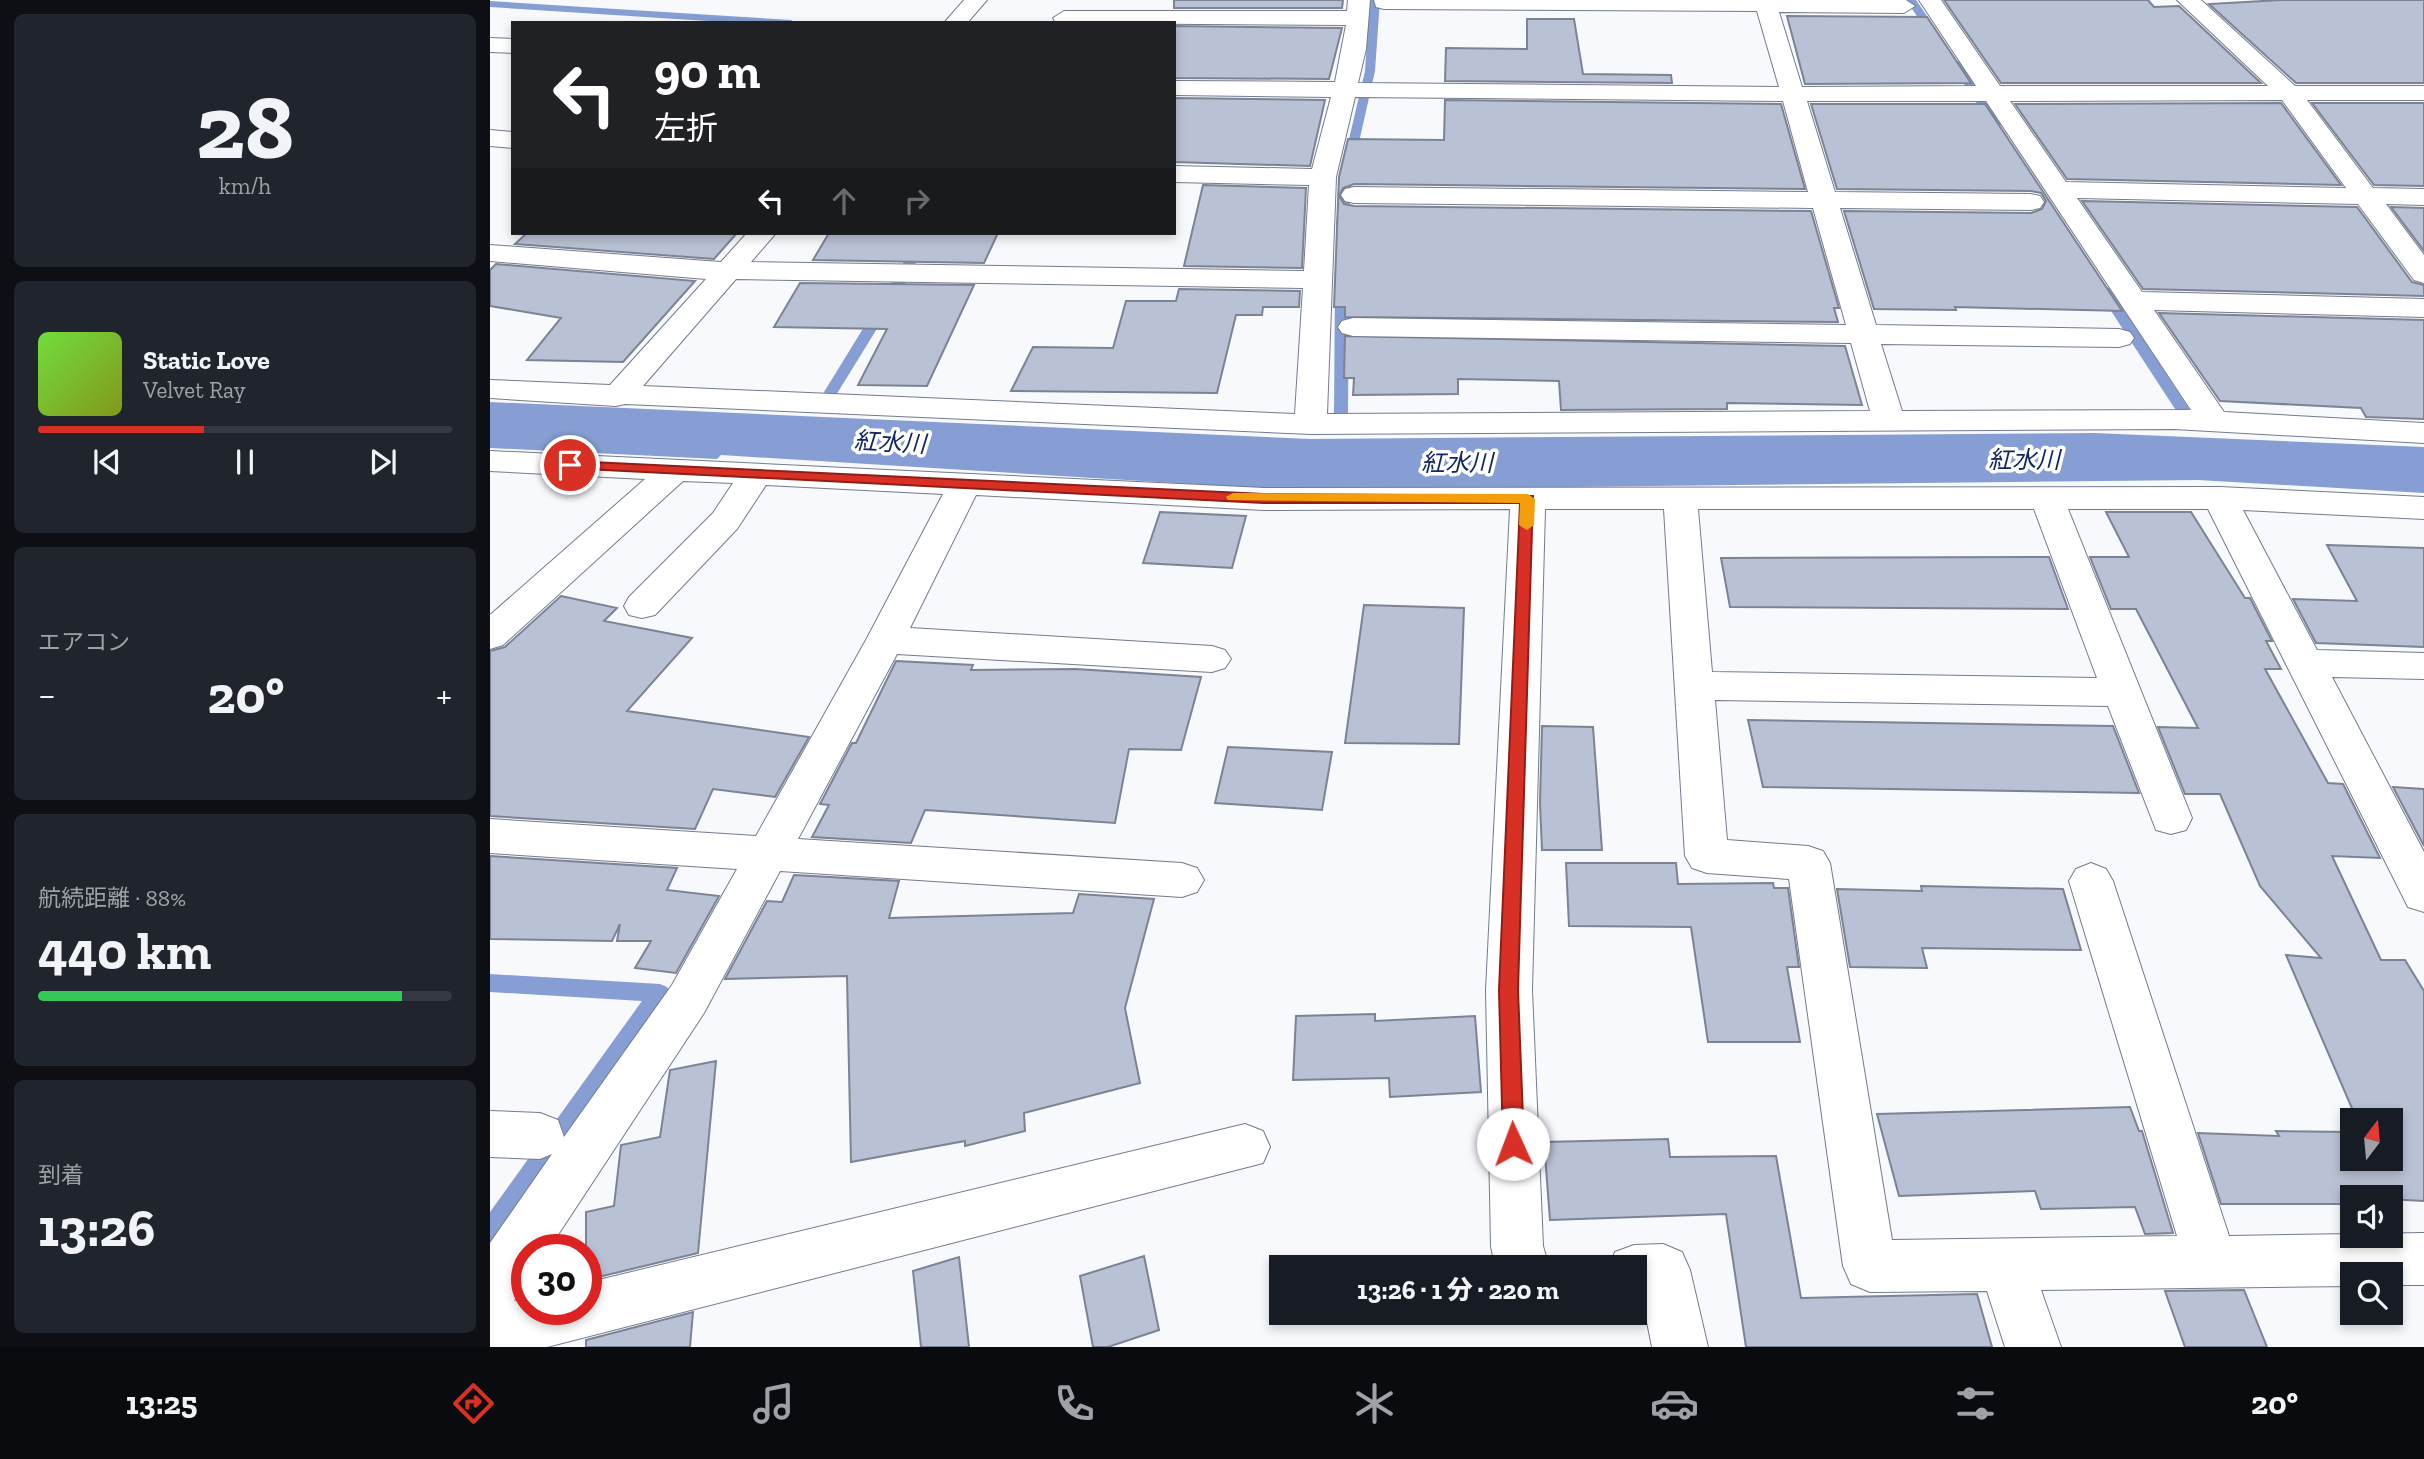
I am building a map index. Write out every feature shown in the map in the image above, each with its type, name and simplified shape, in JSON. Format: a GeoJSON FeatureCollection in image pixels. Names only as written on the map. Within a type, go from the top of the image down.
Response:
{"type":"FeatureCollection","features":[{"type":"Feature","properties":{"kind":"street"},"geometry":{"type":"LineString","coordinates":[[958,21],[976,0]]}},
{"type":"Feature","properties":{"kind":"street"},"geometry":{"type":"LineString","coordinates":[[1930,0],[1980,93],[2059,190],[2215,422]]}},
{"type":"Feature","properties":{"kind":"street"},"geometry":{"type":"LineString","coordinates":[[2188,0],[2288,92],[2424,274]]}},
{"type":"Feature","properties":{"kind":"street"},"geometry":{"type":"LineString","coordinates":[[1384,2],[1904,6]]}},
{"type":"Feature","properties":{"kind":"street"},"geometry":{"type":"LineString","coordinates":[[1766,3],[1889,422]]}},
{"type":"Feature","properties":{"kind":"street"},"geometry":{"type":"LineString","coordinates":[[1064,18],[1358,9],[1355,49],[1358,88],[1323,177],[1311,424]]}},
{"type":"Feature","properties":{"kind":"street"},"geometry":{"type":"LineString","coordinates":[[490,45],[511,46]]}},
{"type":"Feature","properties":{"kind":"street"},"geometry":{"type":"LineString","coordinates":[[2127,76],[2144,95]]}},
{"type":"Feature","properties":{"kind":"street"},"geometry":{"type":"LineString","coordinates":[[1176,88],[1793,94],[2424,93]]}},
{"type":"Feature","properties":{"kind":"street"},"geometry":{"type":"LineString","coordinates":[[490,138],[511,140]]}},
{"type":"Feature","properties":{"kind":"street"},"geometry":{"type":"LineString","coordinates":[[1176,174],[1323,177]]}},
{"type":"Feature","properties":{"kind":"street"},"geometry":{"type":"LineString","coordinates":[[2059,190],[2424,197]]}},
{"type":"Feature","properties":{"kind":"street"},"geometry":{"type":"LineString","coordinates":[[1354,195],[2031,202]]}},
{"type":"Feature","properties":{"kind":"street"},"geometry":{"type":"LineString","coordinates":[[616,397],[760,235]]}},
{"type":"Feature","properties":{"kind":"street"},"geometry":{"type":"LineString","coordinates":[[490,253],[729,270],[1318,280]]}},
{"type":"Feature","properties":{"kind":"street"},"geometry":{"type":"LineString","coordinates":[[2133,301],[2424,308]]}},
{"type":"Feature","properties":{"kind":"street"},"geometry":{"type":"LineString","coordinates":[[1353,327],[2119,338]]}},
{"type":"Feature","properties":{"kind":"street"},"geometry":{"type":"LineString","coordinates":[[490,389],[616,397],[1311,424],[2215,422],[2424,433]]}},
{"type":"Feature","properties":{"kind":"street"},"geometry":{"type":"LineString","coordinates":[[490,461],[1264,499],[2220,498],[2424,508]]}},
{"type":"Feature","properties":{"kind":"street"},"geometry":{"type":"LineString","coordinates":[[490,636],[676,470]]}},
{"type":"Feature","properties":{"kind":"street"},"geometry":{"type":"LineString","coordinates":[[642,606],[725,521],[756,475]]}},
{"type":"Feature","properties":{"kind":"street"},"geometry":{"type":"LineString","coordinates":[[490,1289],[563,1143],[688,999],[885,640],[965,483]]}},
{"type":"Feature","properties":{"kind":"street"},"geometry":{"type":"LineString","coordinates":[[2047,498],[2171,818]]}},
{"type":"Feature","properties":{"kind":"street"},"geometry":{"type":"LineString","coordinates":[[2220,498],[2424,894]]}},
{"type":"Feature","properties":{"kind":"street"},"geometry":{"type":"LineString","coordinates":[[1519,1255],[1508,990],[1528,499]]}},
{"type":"Feature","properties":{"kind":"street"},"geometry":{"type":"LineString","coordinates":[[1679,499],[1707,856],[1808,863],[1870,1266],[2424,1259]]}},
{"type":"Feature","properties":{"kind":"street"},"geometry":{"type":"LineString","coordinates":[[885,640],[1212,659]]}},
{"type":"Feature","properties":{"kind":"street"},"geometry":{"type":"LineString","coordinates":[[2307,663],[2424,666]]}},
{"type":"Feature","properties":{"kind":"street"},"geometry":{"type":"LineString","coordinates":[[1694,686],[2122,692]]}},
{"type":"Feature","properties":{"kind":"street"},"geometry":{"type":"LineString","coordinates":[[490,836],[1182,880]]}},
{"type":"Feature","properties":{"kind":"street"},"geometry":{"type":"LineString","coordinates":[[2091,881],[2211,1262]]}},
{"type":"Feature","properties":{"kind":"street"},"geometry":{"type":"LineString","coordinates":[[490,1134],[563,1143]]}},
{"type":"Feature","properties":{"kind":"street"},"geometry":{"type":"LineString","coordinates":[[490,1334],[1245,1147]]}},
{"type":"Feature","properties":{"kind":"street"},"geometry":{"type":"LineString","coordinates":[[2005,1264],[2033,1347]]}},
{"type":"Feature","properties":{"kind":"street"},"geometry":{"type":"LineString","coordinates":[[1647,1270],[1663,1270],[1680,1347]]}},
{"type":"Feature","properties":{"kind":"water","name":"紅水川"},"geometry":{"type":"Polygon","coordinates":[[[490,402],[1310,439],[2094,433],[2424,447],[2424,493],[2198,480],[1289,490],[721,455],[717,459],[490,448],[490,402]]]}},
{"type":"Feature","properties":{"kind":"building"},"geometry":{"type":"Polygon","coordinates":[[[1174,0],[1343,0],[1342,8],[1174,8],[1174,0]]]}},
{"type":"Feature","properties":{"kind":"building"},"geometry":{"type":"Polygon","coordinates":[[[1944,0],[2148,0],[2154,7],[2179,6],[2261,83],[2001,83],[1944,0]]]}},
{"type":"Feature","properties":{"kind":"building"},"geometry":{"type":"Polygon","coordinates":[[[2281,0],[2424,0],[2424,83],[2296,83],[2209,4],[2281,0]]]}},
{"type":"Feature","properties":{"kind":"building"},"geometry":{"type":"Polygon","coordinates":[[[1787,16],[1927,17],[1971,83],[1805,84],[1787,16]]]}},
{"type":"Feature","properties":{"kind":"building"},"geometry":{"type":"Polygon","coordinates":[[[1527,19],[1574,19],[1583,74],[1671,75],[1672,83],[1445,81],[1446,48],[1527,49],[1527,19]]]}},
{"type":"Feature","properties":{"kind":"building"},"geometry":{"type":"Polygon","coordinates":[[[1176,26],[1342,28],[1329,79],[1176,78],[1176,26]]]}},
{"type":"Feature","properties":{"kind":"building"},"geometry":{"type":"Polygon","coordinates":[[[1176,98],[1325,100],[1310,166],[1176,162],[1176,98]]]}},
{"type":"Feature","properties":{"kind":"building"},"geometry":{"type":"Polygon","coordinates":[[[1445,100],[1781,104],[1805,189],[1354,184],[1343,188],[1339,196],[1344,204],[1354,206],[1811,211],[1839,308],[1834,308],[1838,322],[1345,317],[1345,307],[1334,307],[1339,177],[1348,139],[1444,140],[1445,100]]]}},
{"type":"Feature","properties":{"kind":"building"},"geometry":{"type":"Polygon","coordinates":[[[2281,103],[2341,185],[2067,179],[2015,104],[2281,103]]]}},
{"type":"Feature","properties":{"kind":"building"},"geometry":{"type":"Polygon","coordinates":[[[2312,103],[2424,103],[2424,186],[2374,185],[2312,103]]]}},
{"type":"Feature","properties":{"kind":"building"},"geometry":{"type":"Polygon","coordinates":[[[1811,104],[1985,104],[2122,311],[1955,307],[1956,310],[1874,309],[1844,211],[2031,213],[2042,209],[2046,201],[2041,193],[2031,191],[1837,189],[1811,104]]]}},
{"type":"Feature","properties":{"kind":"building"},"geometry":{"type":"Polygon","coordinates":[[[1203,185],[1306,188],[1302,268],[1184,266],[1203,185]]]}},
{"type":"Feature","properties":{"kind":"building"},"geometry":{"type":"Polygon","coordinates":[[[2082,201],[2357,207],[2412,282],[2424,285],[2424,296],[2143,289],[2082,201]]]}},
{"type":"Feature","properties":{"kind":"building"},"geometry":{"type":"Polygon","coordinates":[[[2391,207],[2424,208],[2424,251],[2391,207]]]}},
{"type":"Feature","properties":{"kind":"building"},"geometry":{"type":"Polygon","coordinates":[[[525,235],[735,235],[714,259],[515,244],[525,235]]]}},
{"type":"Feature","properties":{"kind":"building"},"geometry":{"type":"Polygon","coordinates":[[[828,235],[997,235],[984,263],[813,260],[828,235]]]}},
{"type":"Feature","properties":{"kind":"building"},"geometry":{"type":"Polygon","coordinates":[[[496,264],[695,281],[623,362],[527,360],[561,318],[490,306],[490,270],[496,264]]]}},
{"type":"Feature","properties":{"kind":"building"},"geometry":{"type":"Polygon","coordinates":[[[800,283],[974,285],[927,386],[858,385],[887,329],[774,327],[800,283]]]}},
{"type":"Feature","properties":{"kind":"building"},"geometry":{"type":"Polygon","coordinates":[[[1179,289],[1300,291],[1299,307],[1263,307],[1262,315],[1236,315],[1217,393],[1011,391],[1033,347],[1113,348],[1126,301],[1176,301],[1179,289]]]}},
{"type":"Feature","properties":{"kind":"building"},"geometry":{"type":"Polygon","coordinates":[[[2159,313],[2424,320],[2424,419],[2366,417],[2361,408],[2220,401],[2159,313]]]}},
{"type":"Feature","properties":{"kind":"building"},"geometry":{"type":"Polygon","coordinates":[[[1345,336],[1845,346],[1862,405],[1727,403],[1727,409],[1561,410],[1559,381],[1458,379],[1458,394],[1353,395],[1354,378],[1344,378],[1345,336]]]}},
{"type":"Feature","properties":{"kind":"building"},"geometry":{"type":"Polygon","coordinates":[[[1160,512],[1246,516],[1232,568],[1143,563],[1160,512]]]}},
{"type":"Feature","properties":{"kind":"building"},"geometry":{"type":"Polygon","coordinates":[[[2106,512],[2191,512],[2245,598],[2250,598],[2272,641],[2266,641],[2281,669],[2265,669],[2328,783],[2343,784],[2380,858],[2332,856],[2381,960],[2405,960],[2424,991],[2424,1201],[2403,1200],[2403,1185],[2340,1185],[2340,1204],[2221,1204],[2198,1133],[2279,1136],[2276,1131],[2340,1132],[2340,1171],[2403,1171],[2403,1108],[2352,1108],[2286,955],[2321,958],[2260,886],[2220,794],[2185,794],[2158,727],[2198,728],[2136,609],[2111,609],[2090,557],[2129,557],[2106,512]]]}},
{"type":"Feature","properties":{"kind":"building"},"geometry":{"type":"Polygon","coordinates":[[[2327,545],[2424,548],[2424,647],[2316,643],[2293,599],[2357,601],[2327,545]]]}},
{"type":"Feature","properties":{"kind":"building"},"geometry":{"type":"Polygon","coordinates":[[[2049,557],[2068,609],[1730,607],[1721,558],[2049,557]]]}},
{"type":"Feature","properties":{"kind":"building"},"geometry":{"type":"Polygon","coordinates":[[[561,596],[617,608],[604,621],[692,638],[627,711],[809,737],[775,797],[713,789],[695,829],[490,816],[490,651],[505,647],[561,596]]]}},
{"type":"Feature","properties":{"kind":"building"},"geometry":{"type":"Polygon","coordinates":[[[1364,605],[1464,608],[1459,744],[1345,743],[1364,605]]]}},
{"type":"Feature","properties":{"kind":"building"},"geometry":{"type":"Polygon","coordinates":[[[896,661],[973,665],[971,670],[1076,669],[1201,677],[1181,750],[1129,749],[1115,823],[925,810],[911,843],[812,837],[829,805],[820,804],[852,743],[856,743],[896,661]]]}},
{"type":"Feature","properties":{"kind":"building"},"geometry":{"type":"Polygon","coordinates":[[[1748,720],[2113,726],[2139,793],[1763,787],[1748,720]]]}},
{"type":"Feature","properties":{"kind":"building"},"geometry":{"type":"Polygon","coordinates":[[[1542,726],[1593,727],[1602,850],[1542,850],[1542,726]]]}},
{"type":"Feature","properties":{"kind":"building"},"geometry":{"type":"Polygon","coordinates":[[[1228,747],[1332,752],[1322,810],[1215,803],[1228,747]]]}},
{"type":"Feature","properties":{"kind":"building"},"geometry":{"type":"Polygon","coordinates":[[[2393,787],[2424,789],[2424,846],[2393,787]]]}},
{"type":"Feature","properties":{"kind":"building"},"geometry":{"type":"Polygon","coordinates":[[[490,856],[677,868],[667,890],[719,896],[676,973],[635,968],[651,941],[617,941],[620,924],[612,941],[490,939],[490,856]]]}},
{"type":"Feature","properties":{"kind":"building"},"geometry":{"type":"Polygon","coordinates":[[[1566,863],[1676,863],[1678,884],[1773,883],[1774,888],[1788,888],[1799,967],[1787,967],[1800,1042],[1708,1042],[1691,927],[1569,926],[1566,863]]]}},
{"type":"Feature","properties":{"kind":"building"},"geometry":{"type":"Polygon","coordinates":[[[794,875],[899,881],[889,918],[1073,913],[1079,894],[1154,899],[1125,1008],[1140,1083],[1024,1113],[1025,1131],[965,1146],[965,1141],[851,1162],[847,976],[725,979],[767,901],[782,902],[794,875]]]}},
{"type":"Feature","properties":{"kind":"building"},"geometry":{"type":"Polygon","coordinates":[[[1921,886],[2063,889],[2081,950],[1922,948],[1927,968],[1850,967],[1837,889],[1922,891],[1921,886]]]}},
{"type":"Feature","properties":{"kind":"building"},"geometry":{"type":"Polygon","coordinates":[[[1375,1014],[1375,1021],[1475,1016],[1481,1092],[1390,1097],[1389,1078],[1293,1080],[1296,1016],[1375,1014]]]}},
{"type":"Feature","properties":{"kind":"building"},"geometry":{"type":"Polygon","coordinates":[[[716,1061],[698,1253],[602,1276],[602,1234],[586,1234],[586,1212],[614,1206],[621,1145],[660,1137],[670,1070],[716,1061]]]}},
{"type":"Feature","properties":{"kind":"building"},"geometry":{"type":"Polygon","coordinates":[[[2130,1107],[2139,1131],[2142,1131],[2173,1233],[2145,1234],[2135,1207],[2041,1209],[2035,1191],[1899,1196],[1877,1114],[2130,1107]]]}},
{"type":"Feature","properties":{"kind":"building"},"geometry":{"type":"Polygon","coordinates":[[[1668,1139],[1670,1157],[1776,1156],[1801,1298],[1977,1294],[1992,1347],[1746,1347],[1726,1214],[1550,1220],[1544,1142],[1668,1139]]]}},
{"type":"Feature","properties":{"kind":"building"},"geometry":{"type":"Polygon","coordinates":[[[1144,1256],[1159,1330],[1108,1347],[1093,1347],[1080,1276],[1144,1256]]]}},
{"type":"Feature","properties":{"kind":"building"},"geometry":{"type":"Polygon","coordinates":[[[959,1257],[969,1347],[921,1347],[913,1271],[959,1257]]]}},
{"type":"Feature","properties":{"kind":"building"},"geometry":{"type":"Polygon","coordinates":[[[2244,1290],[2267,1347],[2185,1347],[2165,1291],[2244,1290]]]}},
{"type":"Feature","properties":{"kind":"building"},"geometry":{"type":"Polygon","coordinates":[[[693,1312],[690,1347],[586,1347],[586,1340],[693,1312]]]}},
{"type":"Feature","properties":{"kind":"waterway"},"geometry":{"type":"LineString","coordinates":[[1342,224],[1348,169],[1370,71],[1375,0]]}},
{"type":"Feature","properties":{"kind":"waterway"},"geometry":{"type":"LineString","coordinates":[[1911,0],[1935,35]]}},
{"type":"Feature","properties":{"kind":"waterway"},"geometry":{"type":"LineString","coordinates":[[490,4],[759,21]]}},
{"type":"Feature","properties":{"kind":"waterway"},"geometry":{"type":"LineString","coordinates":[[1955,63],[1996,124]]}},
{"type":"Feature","properties":{"kind":"waterway"},"geometry":{"type":"LineString","coordinates":[[909,263],[927,235]]}},
{"type":"Feature","properties":{"kind":"waterway"},"geometry":{"type":"LineString","coordinates":[[831,392],[900,280]]}},
{"type":"Feature","properties":{"kind":"waterway"},"geometry":{"type":"LineString","coordinates":[[1341,413],[1342,283]]}},
{"type":"Feature","properties":{"kind":"waterway"},"geometry":{"type":"LineString","coordinates":[[2105,291],[2184,412]]}},
{"type":"Feature","properties":{"kind":"waterway"},"geometry":{"type":"LineString","coordinates":[[490,983],[660,993],[490,1232]]}},
{"type":"Feature","properties":{"kind":"slow traffic"},"geometry":{"type":"LineString","coordinates":[[1233,497],[1528,499],[1527,525]]}},
{"type":"Feature","properties":{"kind":"route"},"geometry":{"type":"LineString","coordinates":[[570,465],[1264,499],[1528,499],[1508,990],[1513,1144]]}}]}
